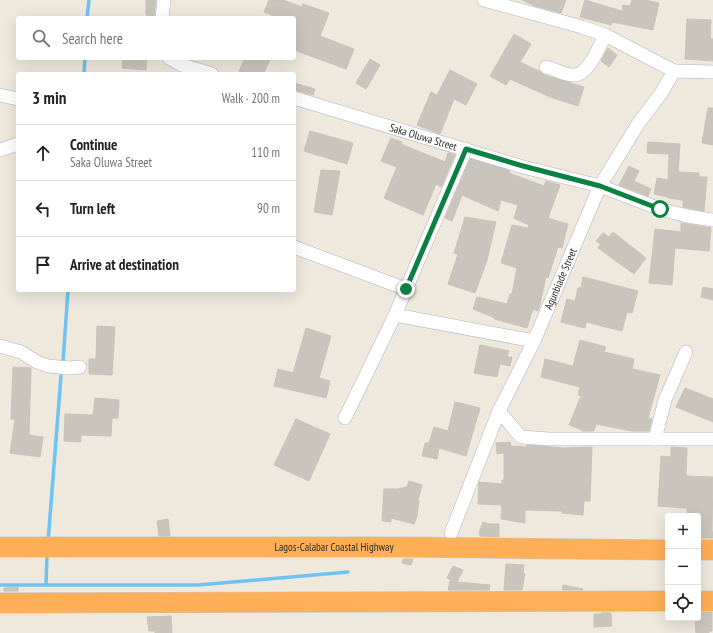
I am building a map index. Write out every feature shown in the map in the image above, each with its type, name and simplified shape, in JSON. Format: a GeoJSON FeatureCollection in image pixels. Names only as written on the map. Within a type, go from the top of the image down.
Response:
{"type":"FeatureCollection","features":[{"type":"Feature","properties":{"kind":"highway","name":"Lagos-Calabar Coastal Highway"},"geometry":{"type":"LineString","coordinates":[[0,547],[400,547],[665,550]]}},
{"type":"Feature","properties":{"kind":"highway"},"geometry":{"type":"LineString","coordinates":[[701,550],[713,550]]}},
{"type":"Feature","properties":{"kind":"highway"},"geometry":{"type":"LineString","coordinates":[[701,601],[713,601]]}},
{"type":"Feature","properties":{"kind":"highway"},"geometry":{"type":"LineString","coordinates":[[0,603],[665,602]]}},
{"type":"Feature","properties":{"kind":"street"},"geometry":{"type":"LineString","coordinates":[[162,16],[164,0]]}},
{"type":"Feature","properties":{"kind":"street"},"geometry":{"type":"LineString","coordinates":[[484,0],[582,27],[605,35],[674,71],[713,72]]}},
{"type":"Feature","properties":{"kind":"street"},"geometry":{"type":"LineString","coordinates":[[546,66],[572,76],[581,74],[588,67],[605,35]]}},
{"type":"Feature","properties":{"kind":"street"},"geometry":{"type":"LineString","coordinates":[[173,60],[182,65],[205,72]]}},
{"type":"Feature","properties":{"kind":"street","name":"Agunbiade Street"},"geometry":{"type":"LineString","coordinates":[[450,533],[499,410],[534,341],[600,186],[638,124],[662,92],[674,71]]}},
{"type":"Feature","properties":{"kind":"street"},"geometry":{"type":"LineString","coordinates":[[0,95],[16,99]]}},
{"type":"Feature","properties":{"kind":"street","name":"Saka Oluwa Street"},"geometry":{"type":"LineString","coordinates":[[296,99],[523,166],[600,186],[660,209],[687,216],[713,220]]}},
{"type":"Feature","properties":{"kind":"street"},"geometry":{"type":"LineString","coordinates":[[0,150],[16,145]]}},
{"type":"Feature","properties":{"kind":"street"},"geometry":{"type":"LineString","coordinates":[[345,418],[395,314],[466,149]]}},
{"type":"Feature","properties":{"kind":"street"},"geometry":{"type":"LineString","coordinates":[[296,248],[406,289]]}},
{"type":"Feature","properties":{"kind":"street"},"geometry":{"type":"LineString","coordinates":[[395,314],[534,341]]}},
{"type":"Feature","properties":{"kind":"street"},"geometry":{"type":"LineString","coordinates":[[0,346],[21,352],[37,362],[48,366],[70,368],[80,367]]}},
{"type":"Feature","properties":{"kind":"street"},"geometry":{"type":"LineString","coordinates":[[655,439],[665,400],[686,352]]}},
{"type":"Feature","properties":{"kind":"street"},"geometry":{"type":"LineString","coordinates":[[499,410],[521,437],[549,439],[713,439]]}},
{"type":"Feature","properties":{"kind":"building"},"geometry":{"type":"Polygon","coordinates":[[[146,0],[156,0],[154,16],[146,15],[146,0]]]}},
{"type":"Feature","properties":{"kind":"building"},"geometry":{"type":"Polygon","coordinates":[[[269,0],[283,0],[302,7],[303,4],[329,13],[320,36],[354,49],[346,69],[296,51],[296,16],[274,16],[264,12],[269,0]]]}},
{"type":"Feature","properties":{"kind":"building"},"geometry":{"type":"Polygon","coordinates":[[[522,0],[566,0],[561,13],[535,6],[522,0]]]}},
{"type":"Feature","properties":{"kind":"building"},"geometry":{"type":"Polygon","coordinates":[[[585,0],[622,11],[623,5],[630,6],[632,0],[645,0],[659,3],[653,30],[612,22],[611,25],[580,17],[585,0]]]}},
{"type":"Feature","properties":{"kind":"building"},"geometry":{"type":"Polygon","coordinates":[[[687,19],[711,20],[710,39],[713,39],[713,61],[685,59],[687,19]]]}},
{"type":"Feature","properties":{"kind":"building"},"geometry":{"type":"Polygon","coordinates":[[[514,34],[531,44],[520,62],[544,75],[584,87],[578,106],[550,97],[510,79],[506,85],[490,76],[514,34]]]}},
{"type":"Feature","properties":{"kind":"building"},"geometry":{"type":"Polygon","coordinates":[[[608,48],[617,55],[609,67],[601,61],[608,48]]]}},
{"type":"Feature","properties":{"kind":"building"},"geometry":{"type":"Polygon","coordinates":[[[370,59],[380,65],[366,89],[356,83],[370,59]]]}},
{"type":"Feature","properties":{"kind":"building"},"geometry":{"type":"Polygon","coordinates":[[[123,60],[147,60],[146,70],[122,68],[123,60]]]}},
{"type":"Feature","properties":{"kind":"building"},"geometry":{"type":"Polygon","coordinates":[[[244,60],[270,60],[264,72],[239,71],[244,60]]]}},
{"type":"Feature","properties":{"kind":"building"},"geometry":{"type":"Polygon","coordinates":[[[450,70],[477,84],[466,105],[454,99],[440,134],[417,125],[431,92],[437,95],[450,70]]]}},
{"type":"Feature","properties":{"kind":"building"},"geometry":{"type":"Polygon","coordinates":[[[296,84],[315,89],[313,95],[296,91],[296,84]]]}},
{"type":"Feature","properties":{"kind":"building"},"geometry":{"type":"Polygon","coordinates":[[[708,108],[713,108],[713,145],[702,143],[708,108]]]}},
{"type":"Feature","properties":{"kind":"building"},"geometry":{"type":"Polygon","coordinates":[[[310,131],[353,143],[347,164],[304,151],[310,131]]]}},
{"type":"Feature","properties":{"kind":"building"},"geometry":{"type":"Polygon","coordinates":[[[391,138],[402,142],[401,144],[445,162],[448,153],[455,155],[441,187],[436,184],[423,215],[384,198],[397,167],[381,161],[391,138]]]}},
{"type":"Feature","properties":{"kind":"building"},"geometry":{"type":"Polygon","coordinates":[[[648,142],[680,144],[678,172],[699,173],[699,177],[707,177],[704,211],[683,207],[683,200],[654,194],[657,178],[668,180],[669,154],[647,153],[648,142]]]}},
{"type":"Feature","properties":{"kind":"building"},"geometry":{"type":"Polygon","coordinates":[[[470,159],[510,171],[509,173],[544,186],[546,181],[560,185],[548,218],[568,224],[562,248],[558,247],[548,278],[546,277],[539,309],[538,311],[533,309],[527,328],[494,319],[495,318],[473,309],[477,297],[507,304],[510,294],[512,294],[517,268],[501,263],[512,225],[528,228],[529,225],[514,218],[518,205],[501,200],[498,211],[462,195],[452,221],[445,218],[470,159]]]}},
{"type":"Feature","properties":{"kind":"building"},"geometry":{"type":"Polygon","coordinates":[[[629,166],[639,171],[634,181],[651,189],[648,196],[619,185],[629,166]]]}},
{"type":"Feature","properties":{"kind":"building"},"geometry":{"type":"Polygon","coordinates":[[[321,170],[340,171],[332,215],[314,212],[321,170]]]}},
{"type":"Feature","properties":{"kind":"building"},"geometry":{"type":"Polygon","coordinates":[[[465,217],[496,222],[487,260],[475,293],[448,284],[458,254],[454,253],[465,217]]]}},
{"type":"Feature","properties":{"kind":"building"},"geometry":{"type":"Polygon","coordinates":[[[681,223],[711,228],[709,251],[675,248],[672,285],[649,283],[655,229],[681,232],[681,223]]]}},
{"type":"Feature","properties":{"kind":"building"},"geometry":{"type":"Polygon","coordinates":[[[613,232],[646,258],[634,274],[598,248],[601,244],[596,241],[603,233],[609,237],[613,232]]]}},
{"type":"Feature","properties":{"kind":"building"},"geometry":{"type":"Polygon","coordinates":[[[583,277],[638,291],[632,313],[627,312],[622,331],[586,322],[585,328],[561,322],[567,299],[575,301],[578,288],[581,288],[583,277]]]}},
{"type":"Feature","properties":{"kind":"building"},"geometry":{"type":"Polygon","coordinates":[[[703,287],[713,289],[713,300],[701,297],[703,287]]]}},
{"type":"Feature","properties":{"kind":"building"},"geometry":{"type":"Polygon","coordinates":[[[97,326],[115,327],[112,375],[89,374],[89,359],[96,359],[97,326]]]}},
{"type":"Feature","properties":{"kind":"building"},"geometry":{"type":"Polygon","coordinates":[[[306,328],[331,336],[319,378],[330,381],[326,398],[274,386],[278,369],[293,373],[306,328]]]}},
{"type":"Feature","properties":{"kind":"building"},"geometry":{"type":"Polygon","coordinates":[[[580,340],[606,347],[604,352],[634,359],[632,369],[660,375],[648,418],[652,419],[649,431],[632,431],[596,424],[594,431],[582,431],[569,425],[581,396],[578,395],[580,387],[541,377],[545,359],[573,366],[580,340]]]}},
{"type":"Feature","properties":{"kind":"building"},"geometry":{"type":"Polygon","coordinates":[[[480,345],[509,351],[507,357],[512,357],[510,366],[500,364],[497,377],[474,373],[480,345]]]}},
{"type":"Feature","properties":{"kind":"building"},"geometry":{"type":"Polygon","coordinates":[[[13,367],[31,368],[29,435],[43,437],[40,457],[10,453],[15,419],[11,419],[13,367]]]}},
{"type":"Feature","properties":{"kind":"building"},"geometry":{"type":"Polygon","coordinates":[[[685,388],[713,399],[713,422],[676,407],[685,388]]]}},
{"type":"Feature","properties":{"kind":"building"},"geometry":{"type":"Polygon","coordinates":[[[95,398],[119,400],[118,418],[112,418],[111,436],[81,435],[81,442],[64,441],[65,414],[93,415],[95,398]]]}},
{"type":"Feature","properties":{"kind":"building"},"geometry":{"type":"Polygon","coordinates":[[[455,402],[480,408],[466,456],[439,448],[437,459],[422,456],[425,443],[429,443],[434,427],[448,431],[455,402]]]}},
{"type":"Feature","properties":{"kind":"building"},"geometry":{"type":"Polygon","coordinates":[[[296,419],[330,434],[309,481],[274,465],[296,419]]]}},
{"type":"Feature","properties":{"kind":"building"},"geometry":{"type":"Polygon","coordinates":[[[510,442],[511,446],[527,447],[527,445],[564,448],[592,447],[590,501],[584,501],[583,515],[562,513],[562,511],[525,510],[525,523],[501,519],[501,505],[478,504],[479,482],[502,484],[502,480],[504,480],[504,453],[497,454],[496,443],[510,442]]]}},
{"type":"Feature","properties":{"kind":"building"},"geometry":{"type":"Polygon","coordinates":[[[671,447],[687,448],[686,476],[713,477],[713,538],[701,538],[701,513],[687,513],[687,508],[658,506],[661,456],[671,457],[671,447]]]}},
{"type":"Feature","properties":{"kind":"building"},"geometry":{"type":"Polygon","coordinates":[[[409,481],[422,485],[418,501],[417,516],[414,524],[391,518],[391,522],[382,521],[384,489],[398,489],[407,487],[409,481]]]}},
{"type":"Feature","properties":{"kind":"building"},"geometry":{"type":"Polygon","coordinates":[[[168,519],[170,536],[159,536],[157,521],[168,519]]]}},
{"type":"Feature","properties":{"kind":"building"},"geometry":{"type":"Polygon","coordinates":[[[483,522],[499,524],[499,537],[480,536],[479,533],[483,522]]]}},
{"type":"Feature","properties":{"kind":"building"},"geometry":{"type":"Polygon","coordinates":[[[403,559],[413,559],[411,565],[402,563],[403,559]]]}},
{"type":"Feature","properties":{"kind":"building"},"geometry":{"type":"Polygon","coordinates":[[[506,564],[524,565],[523,573],[525,574],[522,590],[504,590],[506,564]]]}},
{"type":"Feature","properties":{"kind":"building"},"geometry":{"type":"Polygon","coordinates":[[[453,566],[463,570],[457,582],[490,585],[489,590],[448,590],[450,581],[454,582],[447,578],[453,566]]]}},
{"type":"Feature","properties":{"kind":"building"},"geometry":{"type":"Polygon","coordinates":[[[563,585],[583,589],[583,590],[562,590],[563,585]]]}},
{"type":"Feature","properties":{"kind":"building"},"geometry":{"type":"Polygon","coordinates":[[[18,587],[18,591],[4,591],[4,588],[18,587]]]}},
{"type":"Feature","properties":{"kind":"building"},"geometry":{"type":"Polygon","coordinates":[[[701,612],[712,612],[712,631],[709,631],[709,633],[696,633],[695,621],[701,621],[701,612]]]}},
{"type":"Feature","properties":{"kind":"building"},"geometry":{"type":"Polygon","coordinates":[[[611,613],[612,626],[594,627],[594,614],[611,613]]]}},
{"type":"Feature","properties":{"kind":"building"},"geometry":{"type":"Polygon","coordinates":[[[171,616],[172,633],[155,633],[155,631],[149,631],[147,617],[171,616]]]}},
{"type":"Feature","properties":{"kind":"waterway"},"geometry":{"type":"LineString","coordinates":[[87,16],[89,0]]}},
{"type":"Feature","properties":{"kind":"waterway"},"geometry":{"type":"LineString","coordinates":[[84,72],[85,60]]}},
{"type":"Feature","properties":{"kind":"waterway"},"geometry":{"type":"LineString","coordinates":[[63,362],[68,292]]}},
{"type":"Feature","properties":{"kind":"waterway"},"geometry":{"type":"LineString","coordinates":[[48,542],[61,376]]}},
{"type":"Feature","properties":{"kind":"waterway"},"geometry":{"type":"LineString","coordinates":[[46,585],[47,554]]}},
{"type":"Feature","properties":{"kind":"waterway"},"geometry":{"type":"LineString","coordinates":[[0,585],[198,585],[348,572]]}},
{"type":"Feature","properties":{"kind":"route"},"geometry":{"type":"LineString","coordinates":[[406,289],[466,149],[523,166],[600,186],[660,209]]}}]}
